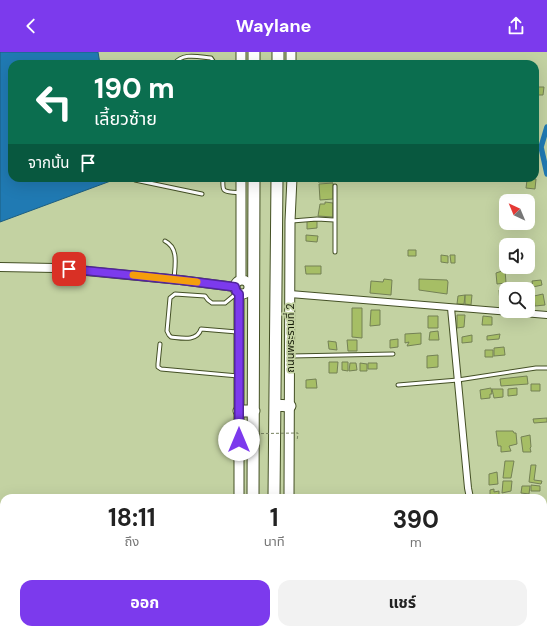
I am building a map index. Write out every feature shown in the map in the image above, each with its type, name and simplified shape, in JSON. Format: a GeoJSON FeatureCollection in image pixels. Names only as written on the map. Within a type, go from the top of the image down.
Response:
{"type":"FeatureCollection","features":[{"type":"Feature","properties":{"kind":"highway"},"geometry":{"type":"LineString","coordinates":[[253,494],[254,412],[243,288],[254,182]]}},
{"type":"Feature","properties":{"kind":"highway","name":"ถนนพระรามที่ 2"},"geometry":{"type":"LineString","coordinates":[[274,494],[277,182]]}},
{"type":"Feature","properties":{"kind":"highway"},"geometry":{"type":"LineString","coordinates":[[275,405],[290,406]]}},
{"type":"Feature","properties":{"kind":"highway"},"geometry":{"type":"LineString","coordinates":[[239,411],[254,412]]}},
{"type":"Feature","properties":{"kind":"main road"},"geometry":{"type":"LineString","coordinates":[[239,494],[239,332],[243,288],[241,182]]}},
{"type":"Feature","properties":{"kind":"main road","name":"ถนนพระรามที่ 2"},"geometry":{"type":"LineString","coordinates":[[289,494],[290,221],[292,182]]}},
{"type":"Feature","properties":{"kind":"street"},"geometry":{"type":"LineString","coordinates":[[0,267],[55,268],[174,279],[243,288]]}},
{"type":"Feature","properties":{"kind":"street"},"geometry":{"type":"LineString","coordinates":[[290,294],[547,316]]}},
{"type":"Feature","properties":{"kind":"street"},"geometry":{"type":"LineString","coordinates":[[451,308],[469,494]]}},
{"type":"Feature","properties":{"kind":"lane"},"geometry":{"type":"LineString","coordinates":[[179,60],[192,56],[211,58],[212,60]]}},
{"type":"Feature","properties":{"kind":"lane"},"geometry":{"type":"LineString","coordinates":[[145,182],[202,194]]}},
{"type":"Feature","properties":{"kind":"lane"},"geometry":{"type":"LineString","coordinates":[[223,182],[222,187],[226,192],[241,193]]}},
{"type":"Feature","properties":{"kind":"lane"},"geometry":{"type":"LineString","coordinates":[[335,186],[335,252]]}},
{"type":"Feature","properties":{"kind":"lane"},"geometry":{"type":"LineString","coordinates":[[290,221],[316,219],[334,220]]}},
{"type":"Feature","properties":{"kind":"lane"},"geometry":{"type":"LineString","coordinates":[[165,240],[169,243],[176,257],[174,279]]}},
{"type":"Feature","properties":{"kind":"lane"},"geometry":{"type":"LineString","coordinates":[[239,332],[201,330],[198,336],[189,338],[171,337],[167,330],[170,298],[175,294],[205,296],[210,302],[216,304],[225,303],[243,288]]}},
{"type":"Feature","properties":{"kind":"lane"},"geometry":{"type":"LineString","coordinates":[[160,344],[158,367],[161,369],[239,376]]}},
{"type":"Feature","properties":{"kind":"lane"},"geometry":{"type":"LineString","coordinates":[[290,356],[393,354]]}},
{"type":"Feature","properties":{"kind":"lane"},"geometry":{"type":"LineString","coordinates":[[398,385],[458,380],[536,368],[547,368]]}},
{"type":"Feature","properties":{"kind":"path"},"geometry":{"type":"LineString","coordinates":[[233,441],[233,434],[298,433],[297,441]]}},
{"type":"Feature","properties":{"kind":"water"},"geometry":{"type":"Polygon","coordinates":[[[0,52],[98,52],[99,60],[8,60],[8,182],[108,182],[0,222],[0,52]]]}},
{"type":"Feature","properties":{"kind":"building"},"geometry":{"type":"Polygon","coordinates":[[[539,87],[544,87],[543,95],[539,95],[539,87]]]}},
{"type":"Feature","properties":{"kind":"building"},"geometry":{"type":"Polygon","coordinates":[[[527,182],[536,182],[535,189],[526,188],[527,182]]]}},
{"type":"Feature","properties":{"kind":"building"},"geometry":{"type":"Polygon","coordinates":[[[333,183],[333,199],[320,200],[319,184],[333,183]]]}},
{"type":"Feature","properties":{"kind":"building"},"geometry":{"type":"Polygon","coordinates":[[[325,202],[333,203],[333,217],[318,216],[320,204],[325,204],[325,202]]]}},
{"type":"Feature","properties":{"kind":"building"},"geometry":{"type":"Polygon","coordinates":[[[307,221],[317,221],[317,228],[307,229],[307,221]]]}},
{"type":"Feature","properties":{"kind":"building"},"geometry":{"type":"Polygon","coordinates":[[[306,235],[318,236],[317,242],[306,241],[306,235]]]}},
{"type":"Feature","properties":{"kind":"building"},"geometry":{"type":"Polygon","coordinates":[[[408,250],[416,250],[416,256],[408,256],[408,250]]]}},
{"type":"Feature","properties":{"kind":"building"},"geometry":{"type":"Polygon","coordinates":[[[441,255],[448,256],[448,263],[441,262],[441,255]]]}},
{"type":"Feature","properties":{"kind":"building"},"geometry":{"type":"Polygon","coordinates":[[[450,255],[455,255],[455,263],[451,263],[450,255]]]}},
{"type":"Feature","properties":{"kind":"building"},"geometry":{"type":"Polygon","coordinates":[[[305,266],[321,266],[321,274],[306,274],[305,266]]]}},
{"type":"Feature","properties":{"kind":"building"},"geometry":{"type":"Polygon","coordinates":[[[499,272],[499,274],[505,274],[506,282],[499,282],[499,284],[497,284],[496,273],[499,272]]]}},
{"type":"Feature","properties":{"kind":"building"},"geometry":{"type":"Polygon","coordinates":[[[384,279],[392,280],[391,295],[370,293],[371,281],[383,282],[384,279]]]}},
{"type":"Feature","properties":{"kind":"building"},"geometry":{"type":"Polygon","coordinates":[[[419,279],[447,280],[447,294],[419,290],[419,279]]]}},
{"type":"Feature","properties":{"kind":"building"},"geometry":{"type":"Polygon","coordinates":[[[541,280],[542,285],[535,287],[535,282],[532,281],[541,280]]]}},
{"type":"Feature","properties":{"kind":"building"},"geometry":{"type":"Polygon","coordinates":[[[543,294],[545,305],[535,306],[535,296],[543,294]]]}},
{"type":"Feature","properties":{"kind":"building"},"geometry":{"type":"Polygon","coordinates":[[[465,295],[472,295],[471,305],[465,304],[465,295]]]}},
{"type":"Feature","properties":{"kind":"building"},"geometry":{"type":"Polygon","coordinates":[[[465,295],[464,304],[457,304],[458,296],[465,295]]]}},
{"type":"Feature","properties":{"kind":"building"},"geometry":{"type":"Polygon","coordinates":[[[352,308],[362,308],[362,338],[352,337],[352,308]]]}},
{"type":"Feature","properties":{"kind":"building"},"geometry":{"type":"Polygon","coordinates":[[[371,310],[380,310],[380,325],[370,326],[371,310]]]}},
{"type":"Feature","properties":{"kind":"building"},"geometry":{"type":"Polygon","coordinates":[[[457,315],[465,315],[464,327],[457,328],[457,315]]]}},
{"type":"Feature","properties":{"kind":"building"},"geometry":{"type":"Polygon","coordinates":[[[428,316],[438,316],[438,328],[428,328],[428,316]]]}},
{"type":"Feature","properties":{"kind":"building"},"geometry":{"type":"Polygon","coordinates":[[[483,316],[492,317],[492,325],[482,325],[483,316]]]}},
{"type":"Feature","properties":{"kind":"building"},"geometry":{"type":"Polygon","coordinates":[[[438,331],[439,340],[429,340],[430,332],[438,331]]]}},
{"type":"Feature","properties":{"kind":"building"},"geometry":{"type":"Polygon","coordinates":[[[421,333],[421,344],[407,346],[409,342],[405,343],[405,334],[421,333]]]}},
{"type":"Feature","properties":{"kind":"building"},"geometry":{"type":"Polygon","coordinates":[[[500,334],[499,339],[487,340],[487,336],[500,334]]]}},
{"type":"Feature","properties":{"kind":"building"},"geometry":{"type":"Polygon","coordinates":[[[472,335],[472,342],[462,343],[462,337],[472,335]]]}},
{"type":"Feature","properties":{"kind":"building"},"geometry":{"type":"Polygon","coordinates":[[[398,339],[398,347],[390,348],[390,340],[398,339]]]}},
{"type":"Feature","properties":{"kind":"building"},"geometry":{"type":"Polygon","coordinates":[[[347,340],[357,340],[357,351],[348,351],[347,340]]]}},
{"type":"Feature","properties":{"kind":"building"},"geometry":{"type":"Polygon","coordinates":[[[328,341],[336,342],[337,350],[329,349],[328,341]]]}},
{"type":"Feature","properties":{"kind":"building"},"geometry":{"type":"Polygon","coordinates":[[[504,347],[505,355],[494,356],[494,348],[504,347]]]}},
{"type":"Feature","properties":{"kind":"building"},"geometry":{"type":"Polygon","coordinates":[[[485,350],[493,350],[493,357],[485,357],[485,350]]]}},
{"type":"Feature","properties":{"kind":"building"},"geometry":{"type":"Polygon","coordinates":[[[438,355],[438,367],[427,368],[427,356],[438,355]]]}},
{"type":"Feature","properties":{"kind":"building"},"geometry":{"type":"Polygon","coordinates":[[[329,362],[338,362],[337,373],[329,373],[329,362]]]}},
{"type":"Feature","properties":{"kind":"building"},"geometry":{"type":"Polygon","coordinates":[[[342,362],[348,362],[348,371],[342,370],[342,362]]]}},
{"type":"Feature","properties":{"kind":"building"},"geometry":{"type":"Polygon","coordinates":[[[350,363],[356,363],[357,370],[349,371],[350,363]]]}},
{"type":"Feature","properties":{"kind":"building"},"geometry":{"type":"Polygon","coordinates":[[[360,363],[367,364],[367,371],[360,371],[360,363]]]}},
{"type":"Feature","properties":{"kind":"building"},"geometry":{"type":"Polygon","coordinates":[[[368,363],[377,363],[377,369],[368,369],[368,363]]]}},
{"type":"Feature","properties":{"kind":"building"},"geometry":{"type":"Polygon","coordinates":[[[527,376],[528,384],[501,386],[500,379],[527,376]]]}},
{"type":"Feature","properties":{"kind":"building"},"geometry":{"type":"Polygon","coordinates":[[[316,379],[317,388],[306,388],[306,380],[316,379]]]}},
{"type":"Feature","properties":{"kind":"building"},"geometry":{"type":"Polygon","coordinates":[[[531,384],[540,384],[540,391],[531,391],[531,384]]]}},
{"type":"Feature","properties":{"kind":"building"},"geometry":{"type":"Polygon","coordinates":[[[491,388],[492,394],[490,394],[490,398],[481,399],[480,390],[491,388]]]}},
{"type":"Feature","properties":{"kind":"building"},"geometry":{"type":"Polygon","coordinates":[[[517,388],[517,395],[508,396],[508,389],[517,388]]]}},
{"type":"Feature","properties":{"kind":"building"},"geometry":{"type":"Polygon","coordinates":[[[492,389],[503,389],[503,397],[494,398],[492,389]]]}},
{"type":"Feature","properties":{"kind":"building"},"geometry":{"type":"Polygon","coordinates":[[[547,418],[547,422],[534,423],[533,419],[547,418]]]}},
{"type":"Feature","properties":{"kind":"building"},"geometry":{"type":"Polygon","coordinates":[[[496,431],[513,431],[516,433],[517,444],[509,446],[511,451],[501,452],[501,446],[498,446],[496,431]]]}},
{"type":"Feature","properties":{"kind":"building"},"geometry":{"type":"Polygon","coordinates":[[[530,435],[531,452],[523,452],[521,437],[530,435]]]}},
{"type":"Feature","properties":{"kind":"building"},"geometry":{"type":"Polygon","coordinates":[[[505,461],[514,461],[511,478],[503,478],[505,461]]]}},
{"type":"Feature","properties":{"kind":"building"},"geometry":{"type":"Polygon","coordinates":[[[531,465],[536,465],[534,480],[542,481],[541,484],[529,482],[531,465]]]}},
{"type":"Feature","properties":{"kind":"building"},"geometry":{"type":"Polygon","coordinates":[[[497,472],[498,484],[489,485],[489,474],[497,472]]]}},
{"type":"Feature","properties":{"kind":"building"},"geometry":{"type":"Polygon","coordinates":[[[503,481],[512,481],[511,491],[502,493],[503,481]]]}},
{"type":"Feature","properties":{"kind":"building"},"geometry":{"type":"Polygon","coordinates":[[[531,485],[540,486],[540,491],[531,491],[531,485]]]}},
{"type":"Feature","properties":{"kind":"building"},"geometry":{"type":"Polygon","coordinates":[[[522,486],[530,486],[529,494],[521,493],[522,486]]]}},
{"type":"Feature","properties":{"kind":"building"},"geometry":{"type":"Polygon","coordinates":[[[494,489],[494,492],[499,491],[499,494],[490,494],[490,490],[494,489]]]}},
{"type":"Feature","properties":{"kind":"waterway"},"geometry":{"type":"LineString","coordinates":[[547,127],[541,147],[547,174]]}},
{"type":"Feature","properties":{"kind":"slow traffic"},"geometry":{"type":"LineString","coordinates":[[133,275],[197,282]]}},
{"type":"Feature","properties":{"kind":"route"},"geometry":{"type":"LineString","coordinates":[[69,269],[235,287],[237,293],[239,294],[239,440]]}}]}
